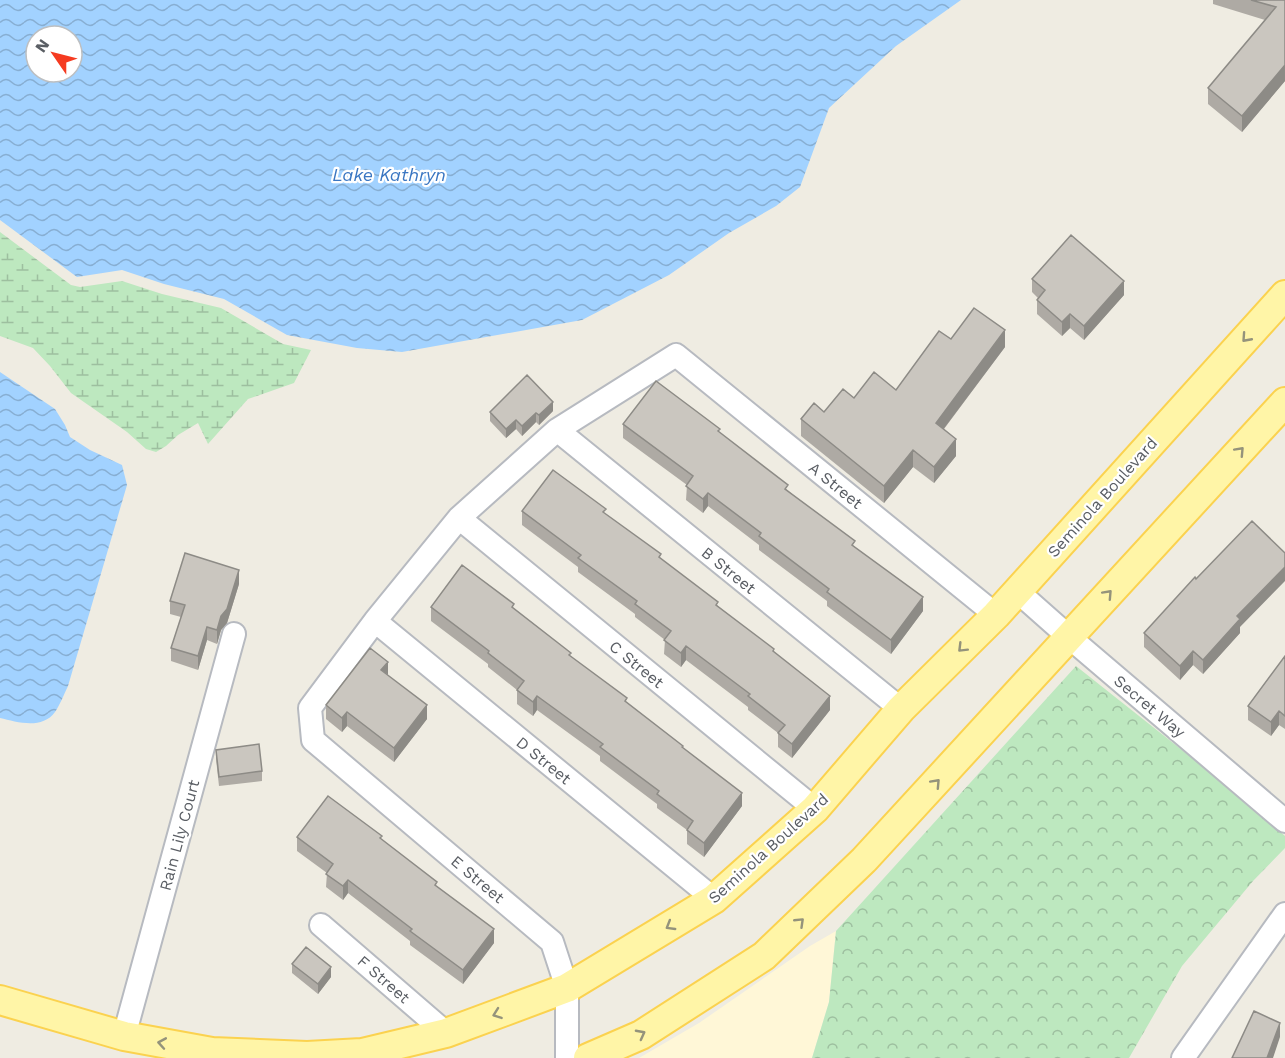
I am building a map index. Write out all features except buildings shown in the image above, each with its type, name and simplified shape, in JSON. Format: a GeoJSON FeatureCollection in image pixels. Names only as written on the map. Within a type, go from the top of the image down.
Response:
{"type":"FeatureCollection","features":[{"type":"Feature","properties":{"kind":"main road","name":"Seminola Boulevard"},"geometry":{"type":"LineString","coordinates":[[0,1000],[124,1036],[212,1052],[307,1056],[362,1053],[446,1033],[567,988],[714,899],[815,809],[901,709],[996,615],[1285,295]]}},
{"type":"Feature","properties":{"kind":"main road"},"geometry":{"type":"LineString","coordinates":[[588,1058],[641,1035],[764,956],[864,861],[1285,402]]}},
{"type":"Feature","properties":{"kind":"street","name":"A Street"},"geometry":{"type":"LineString","coordinates":[[557,430],[676,355],[996,615]]}},
{"type":"Feature","properties":{"kind":"street"},"geometry":{"type":"LineString","coordinates":[[375,621],[459,518],[557,430]]}},
{"type":"Feature","properties":{"kind":"street","name":"B Street"},"geometry":{"type":"LineString","coordinates":[[557,430],[901,709]]}},
{"type":"Feature","properties":{"kind":"street","name":"C Street"},"geometry":{"type":"LineString","coordinates":[[459,518],[815,809]]}},
{"type":"Feature","properties":{"kind":"street","name":"Secret Way"},"geometry":{"type":"LineString","coordinates":[[1017,591],[1285,821]]}},
{"type":"Feature","properties":{"kind":"street","name":"E Street"},"geometry":{"type":"LineString","coordinates":[[375,621],[310,708],[313,740],[552,942],[567,988],[567,1058]]}},
{"type":"Feature","properties":{"kind":"street","name":"D Street"},"geometry":{"type":"LineString","coordinates":[[375,621],[714,899]]}},
{"type":"Feature","properties":{"kind":"street","name":"Rain Lily Court"},"geometry":{"type":"LineString","coordinates":[[124,1036],[234,634]]}},
{"type":"Feature","properties":{"kind":"street"},"geometry":{"type":"LineString","coordinates":[[1182,1058],[1285,914]]}},
{"type":"Feature","properties":{"kind":"street","name":"F Street"},"geometry":{"type":"LineString","coordinates":[[321,925],[446,1033]]}},
{"type":"Feature","properties":{"kind":"shaded area"},"geometry":{"type":"Polygon","coordinates":[[[836,931],[829,1002],[812,1058],[639,1058],[699,1023],[810,946],[836,931]]]}},
{"type":"Feature","properties":{"kind":"green space"},"geometry":{"type":"Polygon","coordinates":[[[0,232],[71,285],[80,287],[122,281],[162,294],[221,308],[283,344],[311,350],[294,383],[248,399],[208,444],[198,423],[156,452],[146,449],[127,432],[71,393],[33,348],[0,336],[0,232]]]}},
{"type":"Feature","properties":{"kind":"green space"},"geometry":{"type":"Polygon","coordinates":[[[1076,666],[1216,777],[1285,836],[1285,848],[1253,881],[1182,966],[1129,1058],[812,1058],[829,1002],[836,931],[1076,666]]]}},
{"type":"Feature","properties":{"kind":"water","name":"Lake Kathryn"},"geometry":{"type":"Polygon","coordinates":[[[0,0],[961,0],[896,46],[829,108],[800,187],[776,206],[729,233],[669,275],[582,320],[402,352],[357,348],[287,335],[224,299],[164,284],[122,270],[77,277],[0,220],[0,0]]]}},
{"type":"Feature","properties":{"kind":"water"},"geometry":{"type":"Polygon","coordinates":[[[0,372],[55,409],[70,437],[90,450],[122,465],[127,485],[68,686],[50,718],[36,723],[21,723],[0,718],[0,372]]]}}]}
